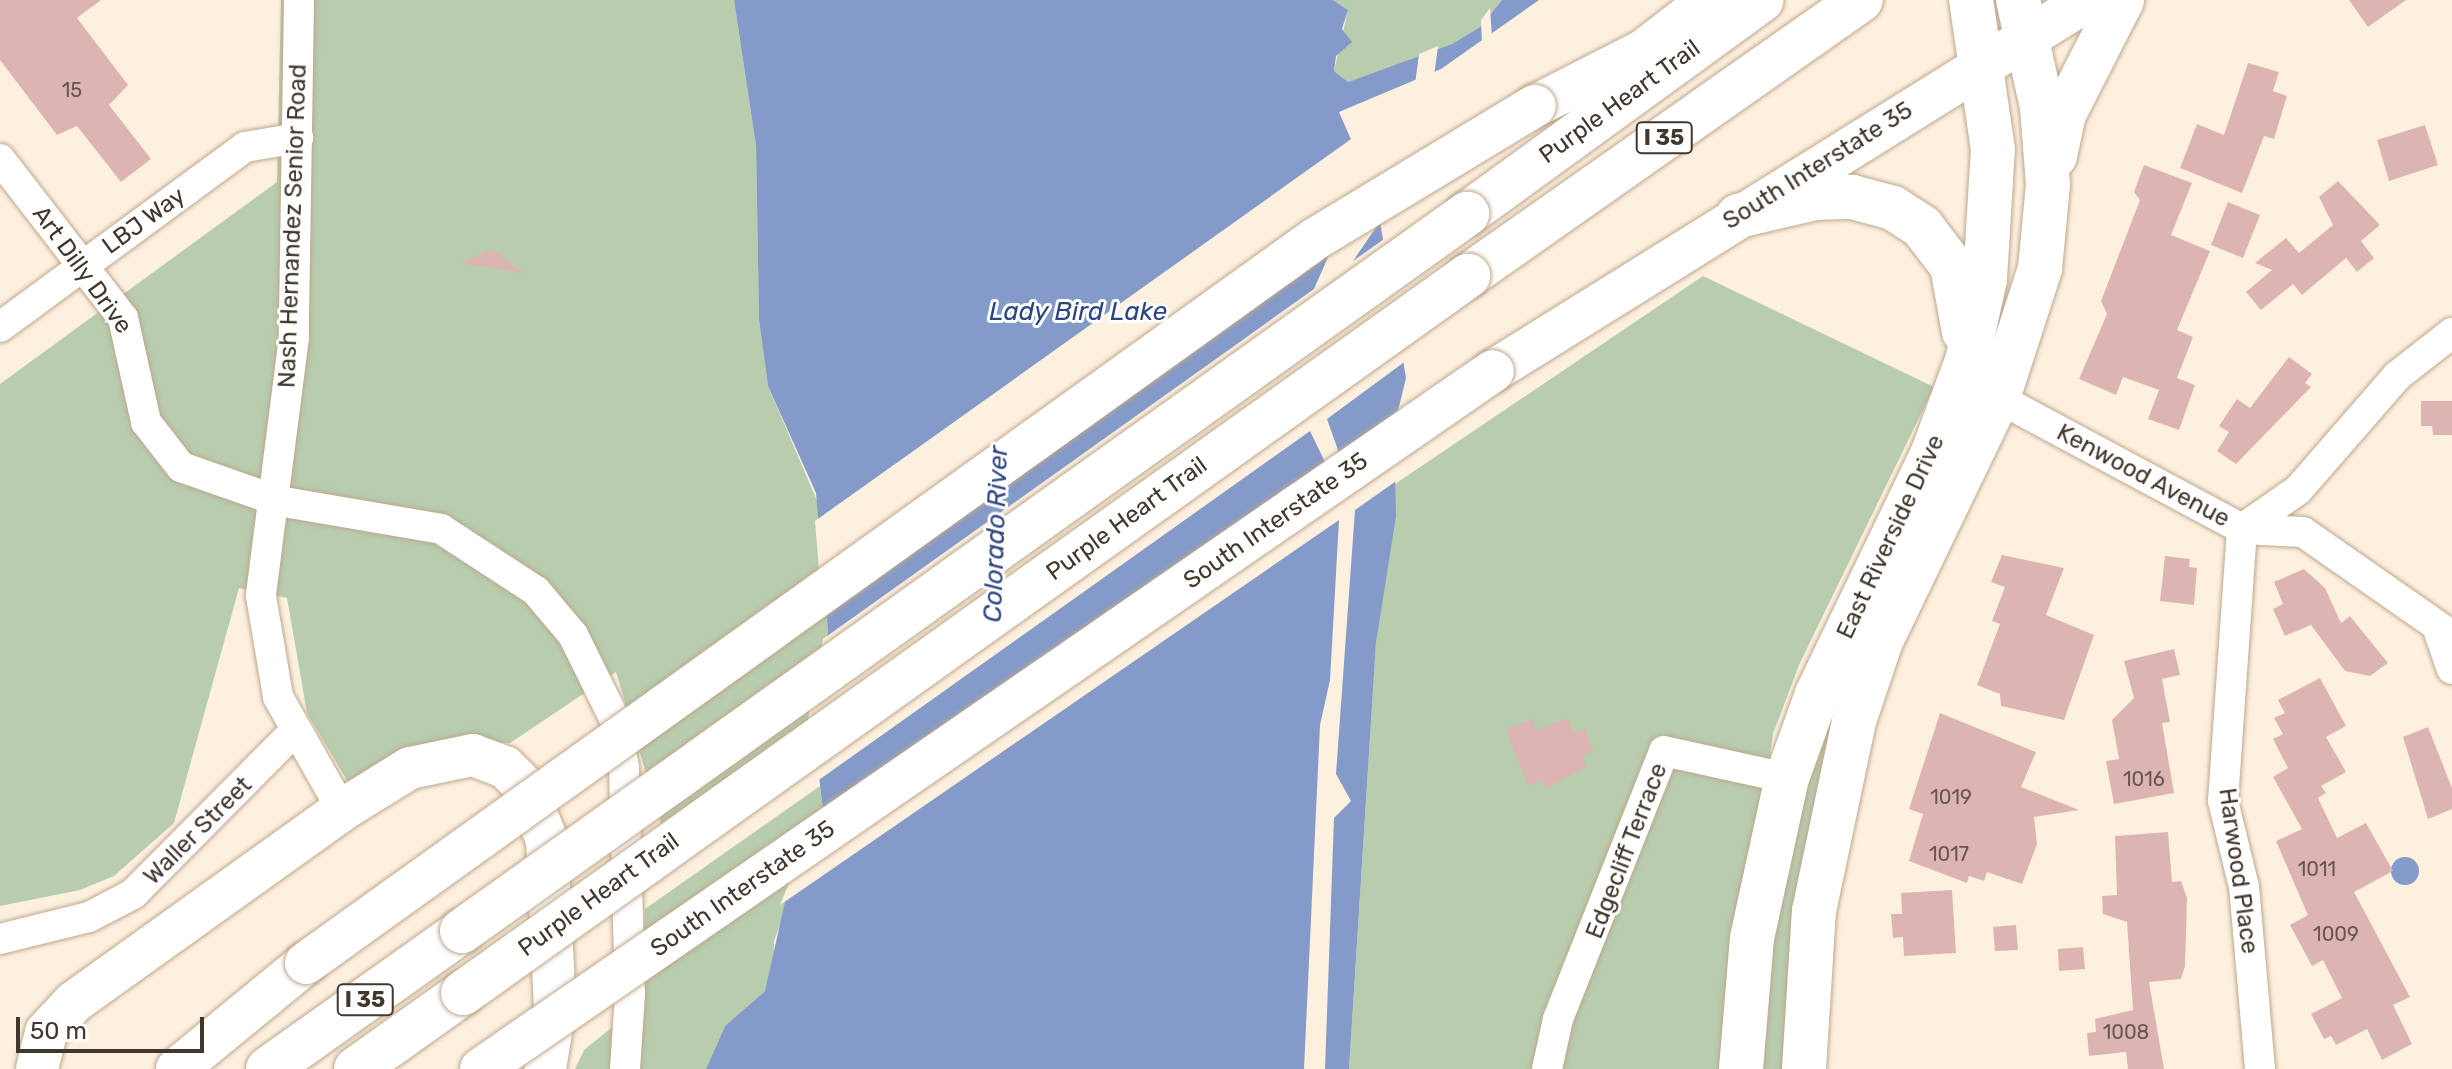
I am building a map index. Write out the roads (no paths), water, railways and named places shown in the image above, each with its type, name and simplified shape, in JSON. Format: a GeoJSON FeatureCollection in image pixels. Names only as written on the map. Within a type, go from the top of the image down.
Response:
{"type":"FeatureCollection","features":[{"type":"Feature","properties":{"kind":"main road"},"geometry":{"type":"LineString","coordinates":[[177,1069],[306,963],[1315,239],[1535,106],[1643,51],[1709,0]]}},
{"type":"Feature","properties":{"kind":"main road","name":"Purple Heart Trail"},"geometry":{"type":"LineString","coordinates":[[268,1069],[1762,0]]}},
{"type":"Feature","properties":{"kind":"main road","name":"Purple Heart Trail"},"geometry":{"type":"LineString","coordinates":[[356,1069],[1468,276],[1861,0]]}},
{"type":"Feature","properties":{"kind":"main road","name":"South Interstate 35"},"geometry":{"type":"LineString","coordinates":[[481,1069],[1493,371],[1980,64],[2021,18],[2088,0]]}},
{"type":"Feature","properties":{"kind":"main road"},"geometry":{"type":"LineString","coordinates":[[2048,185],[2064,114],[2122,0]]}},
{"type":"Feature","properties":{"kind":"main road","name":"East Riverside Drive"},"geometry":{"type":"LineString","coordinates":[[1741,1069],[1752,938],[1787,778],[1817,694],[1932,455],[1967,361],[1991,224],[1993,150],[1972,6]]}},
{"type":"Feature","properties":{"kind":"main road","name":"East Riverside Drive"},"geometry":{"type":"LineString","coordinates":[[1804,1069],[1814,911],[1854,721],[1881,641],[1998,398],[2040,269],[2048,185],[2021,18]]}},
{"type":"Feature","properties":{"kind":"main road"},"geometry":{"type":"LineString","coordinates":[[1738,216],[1815,198],[1852,197],[1893,208],[1922,227],[1952,266],[1967,361]]}},
{"type":"Feature","properties":{"kind":"main road"},"geometry":{"type":"LineString","coordinates":[[37,1069],[46,1032],[74,1002],[342,810],[439,757],[473,755],[505,767],[539,806],[553,892],[555,1008],[545,1069]]}},
{"type":"Feature","properties":{"kind":"street","name":"Nash Hernandez Senior Road"},"geometry":{"type":"LineString","coordinates":[[299,0],[294,337],[278,501],[261,596],[268,665],[293,733],[342,810]]}},
{"type":"Feature","properties":{"kind":"street","name":"LBJ Way"},"geometry":{"type":"LineString","coordinates":[[0,327],[245,147],[298,138]]}},
{"type":"Feature","properties":{"kind":"street","name":"Art Dilly Drive"},"geometry":{"type":"LineString","coordinates":[[0,159],[132,334],[139,395],[160,445],[204,479],[278,501],[441,529],[536,591],[573,635],[616,722],[624,768],[630,994],[625,1069]]}},
{"type":"Feature","properties":{"kind":"street"},"geometry":{"type":"LineString","coordinates":[[2242,529],[2298,490],[2397,376],[2452,333]]}},
{"type":"Feature","properties":{"kind":"street","name":"Kenwood Avenue"},"geometry":{"type":"LineString","coordinates":[[1998,398],[2242,529],[2303,532],[2446,634]]}},
{"type":"Feature","properties":{"kind":"street","name":"Harwood Place"},"geometry":{"type":"LineString","coordinates":[[2242,529],[2223,801],[2244,887],[2260,1069]]}},
{"type":"Feature","properties":{"kind":"street"},"geometry":{"type":"LineString","coordinates":[[2446,634],[2452,669]]}},
{"type":"Feature","properties":{"kind":"street","name":"Waller Street"},"geometry":{"type":"LineString","coordinates":[[0,939],[89,917],[133,894],[293,733]]}},
{"type":"Feature","properties":{"kind":"street","name":"Edgecliff Terrace"},"geometry":{"type":"LineString","coordinates":[[1547,1069],[1558,1019],[1664,751],[1787,778]]}},
{"type":"Feature","properties":{"kind":"water","name":"Lady Bird Lake"},"geometry":{"type":"Polygon","coordinates":[[[734,0],[1333,0],[1348,10],[1342,29],[1352,42],[1336,56],[1334,71],[1348,82],[1452,44],[1480,27],[1502,0],[1539,0],[1441,69],[1339,112],[1376,197],[1406,378],[1394,427],[1396,516],[1376,643],[1349,1069],[706,1069],[725,1026],[765,991],[785,902],[823,810],[812,718],[828,631],[816,493],[768,386],[759,320],[756,146],[734,0]]]}},
{"type":"Feature","properties":{"kind":"water"},"geometry":{"type":"Polygon","coordinates":[[[2405,857],[2415,861],[2419,871],[2415,881],[2405,885],[2395,881],[2391,871],[2395,861],[2405,857]]]}},
{"type":"Feature","properties":{"kind":"water label","name":"Colorado River"},"geometry":{"type":"Point","coordinates":[996,534]}}]}
